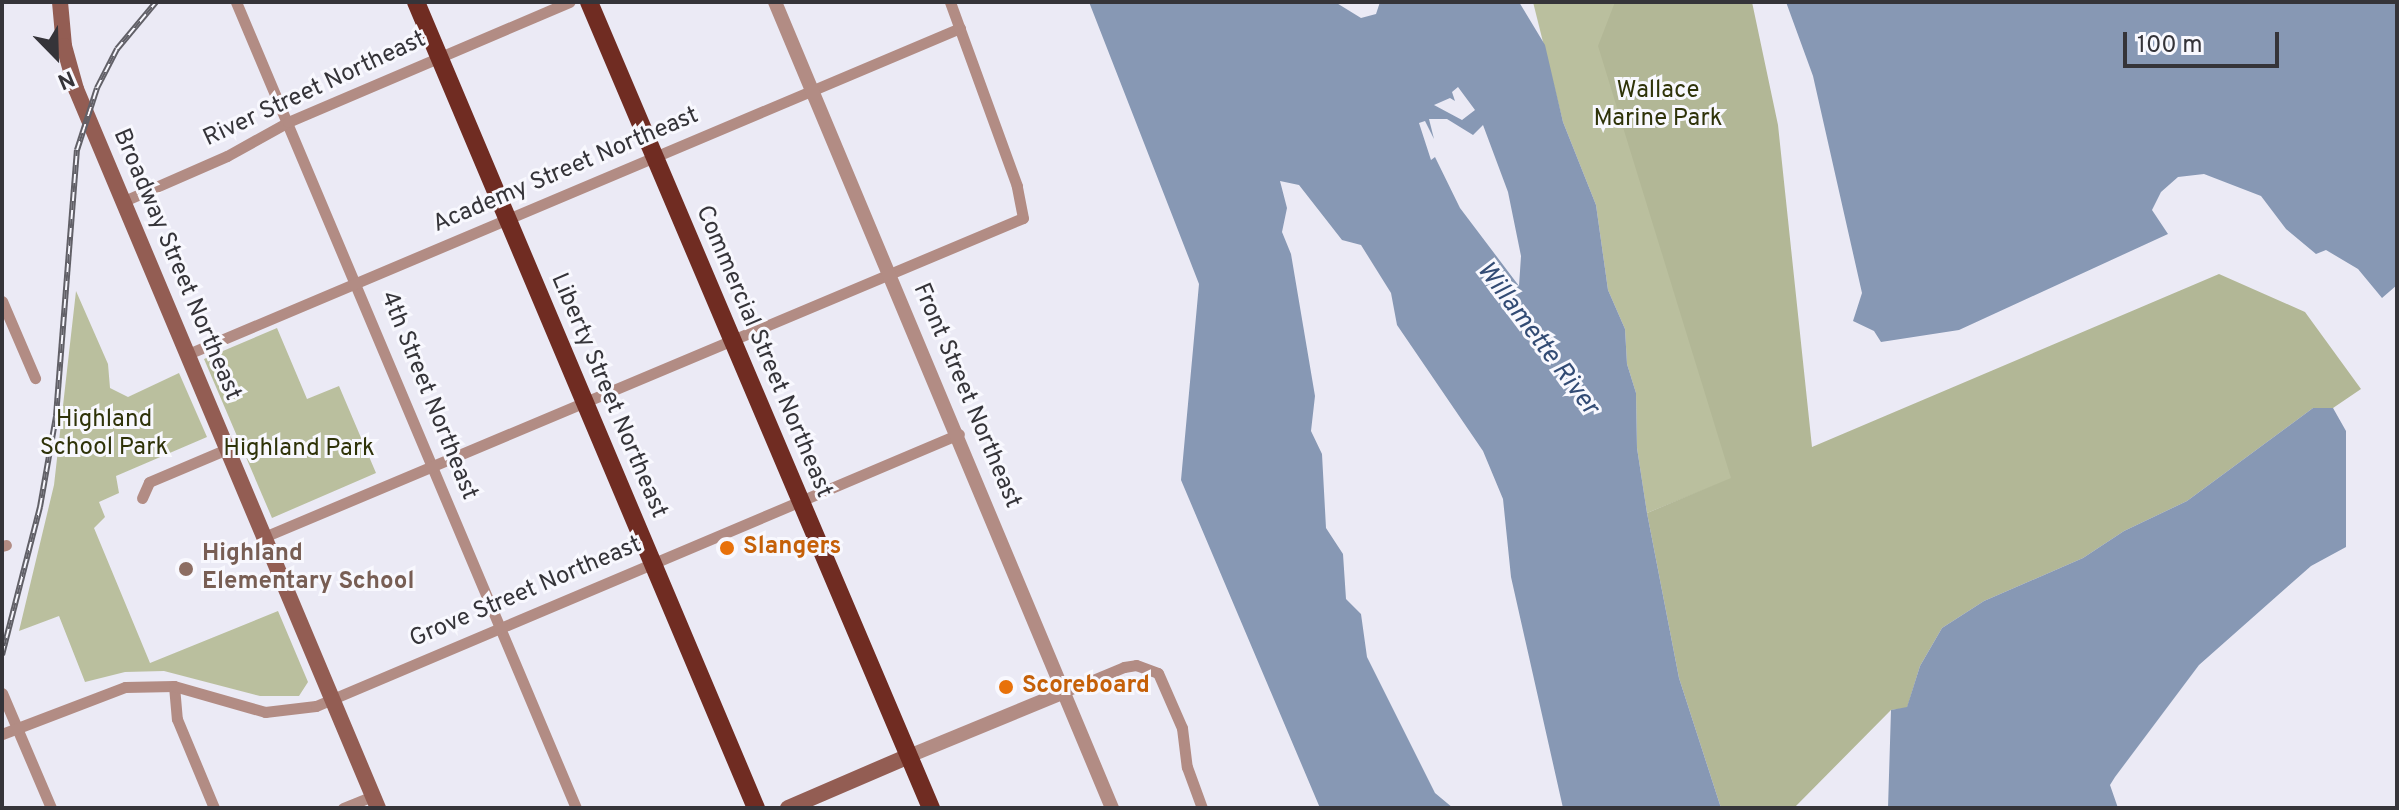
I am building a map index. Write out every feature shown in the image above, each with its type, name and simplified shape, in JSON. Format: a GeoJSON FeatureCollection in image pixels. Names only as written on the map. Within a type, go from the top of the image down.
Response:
{"type":"FeatureCollection","features":[{"type":"Feature","properties":{"kind":"highway","name":"Liberty Street Northeast"},"geometry":{"type":"LineString","coordinates":[[416,2],[756,808]]}},
{"type":"Feature","properties":{"kind":"highway","name":"Commercial Street Northeast"},"geometry":{"type":"LineString","coordinates":[[589,2],[931,808]]}},
{"type":"Feature","properties":{"kind":"main road","name":"Broadway Street Northeast"},"geometry":{"type":"LineString","coordinates":[[60,2],[68,66],[376,802]]}},
{"type":"Feature","properties":{"kind":"main road"},"geometry":{"type":"LineString","coordinates":[[788,808],[909,756]]}},
{"type":"Feature","properties":{"kind":"street","name":"4th Street Northeast"},"geometry":{"type":"LineString","coordinates":[[236,2],[358,284],[576,808]]}},
{"type":"Feature","properties":{"kind":"street","name":"River Street Northeast"},"geometry":{"type":"LineString","coordinates":[[124,201],[227,156],[288,122],[569,2]]}},
{"type":"Feature","properties":{"kind":"street","name":"Front Street Northeast"},"geometry":{"type":"LineString","coordinates":[[775,2],[959,434],[1112,808]]}},
{"type":"Feature","properties":{"kind":"street"},"geometry":{"type":"LineString","coordinates":[[264,537],[890,271],[1023,218],[1017,186],[950,2]]}},
{"type":"Feature","properties":{"kind":"street","name":"Academy Street Northeast"},"geometry":{"type":"LineString","coordinates":[[188,354],[960,28]]}},
{"type":"Feature","properties":{"kind":"street"},"geometry":{"type":"LineString","coordinates":[[2,301],[35,378]]}},
{"type":"Feature","properties":{"kind":"street","name":"Grove Street Northeast"},"geometry":{"type":"LineString","coordinates":[[2,734],[125,687],[174,686],[265,712],[304,710],[959,434]]}},
{"type":"Feature","properties":{"kind":"street"},"geometry":{"type":"LineString","coordinates":[[142,498],[149,482],[227,449]]}},
{"type":"Feature","properties":{"kind":"street"},"geometry":{"type":"LineString","coordinates":[[909,756],[1124,667],[1158,673],[1182,728],[1187,767],[1202,808]]}},
{"type":"Feature","properties":{"kind":"street"},"geometry":{"type":"LineString","coordinates":[[174,686],[177,719],[214,808]]}},
{"type":"Feature","properties":{"kind":"street"},"geometry":{"type":"LineString","coordinates":[[2,693],[51,808]]}},
{"type":"Feature","properties":{"kind":"street"},"geometry":{"type":"LineString","coordinates":[[343,808],[376,802]]}},
{"type":"Feature","properties":{"kind":"green space","name":"Wallace Marine Park"},"geometry":{"type":"Polygon","coordinates":[[[1533,2],[1725,2],[1731,479],[1647,513],[1637,448],[1636,393],[1627,364],[1625,329],[1608,290],[1596,205],[1563,122],[1533,2]]]}},
{"type":"Feature","properties":{"kind":"green space"},"geometry":{"type":"Polygon","coordinates":[[[1615,2],[1752,2],[1778,125],[1812,447],[2219,274],[2305,312],[2361,389],[2333,408],[2313,408],[2187,501],[2124,531],[2083,558],[1984,601],[1942,628],[1920,666],[1907,708],[1891,710],[1794,808],[1721,808],[1679,678],[1647,513],[1731,478],[1598,46],[1615,2]]]}},
{"type":"Feature","properties":{"kind":"green space","name":"Highland School Park"},"geometry":{"type":"Polygon","coordinates":[[[76,291],[108,364],[110,388],[128,397],[179,373],[207,437],[116,476],[119,493],[99,502],[105,517],[94,528],[150,663],[278,611],[308,682],[299,696],[260,696],[164,671],[125,672],[85,682],[59,616],[19,631],[54,485],[76,291]]]}},
{"type":"Feature","properties":{"kind":"green space","name":"Highland Park"},"geometry":{"type":"Polygon","coordinates":[[[277,328],[307,399],[339,386],[376,473],[272,518],[204,359],[277,328]]]}},
{"type":"Feature","properties":{"kind":"water","name":"Willamette River"},"geometry":{"type":"Polygon","coordinates":[[[1089,2],[1335,2],[1361,18],[1376,14],[1380,2],[1519,2],[1545,45],[1563,122],[1596,205],[1608,290],[1625,329],[1627,364],[1636,393],[1637,448],[1647,513],[1679,678],[1721,808],[1563,808],[1511,577],[1503,499],[1483,451],[1397,325],[1391,293],[1361,245],[1342,240],[1299,185],[1280,181],[1287,208],[1282,232],[1291,254],[1315,396],[1311,431],[1322,454],[1326,528],[1343,554],[1346,599],[1361,614],[1367,657],[1435,793],[1453,808],[1320,808],[1181,480],[1199,284],[1089,2]],[[1458,87],[1452,92],[1455,101],[1450,98],[1434,105],[1462,120],[1475,110],[1458,87]],[[1429,119],[1434,139],[1425,121],[1419,123],[1431,160],[1435,157],[1460,208],[1519,286],[1521,256],[1508,192],[1483,125],[1473,135],[1447,119],[1429,119]]]}},
{"type":"Feature","properties":{"kind":"water"},"geometry":{"type":"Polygon","coordinates":[[[1786,2],[2397,2],[2397,285],[2382,298],[2358,269],[2326,250],[2316,254],[2286,229],[2261,196],[2204,174],[2178,177],[2161,192],[2152,210],[2168,234],[1959,330],[1881,342],[1874,331],[1853,321],[1862,293],[1813,76],[1786,2]]]}},
{"type":"Feature","properties":{"kind":"water"},"geometry":{"type":"Polygon","coordinates":[[[2313,408],[2333,408],[2346,431],[2346,547],[2311,566],[2199,665],[2110,785],[2118,808],[1888,808],[1891,710],[1907,707],[1920,666],[1942,628],[1984,601],[2083,558],[2124,531],[2187,501],[2313,408]]]}},
{"type":"Feature","properties":{"kind":"railway"},"geometry":{"type":"LineString","coordinates":[[2,655],[40,507],[56,416],[77,150],[97,88],[117,49],[156,2]]}},
{"type":"Feature","properties":{"kind":"place","name":"Slangers"},"geometry":{"type":"Point","coordinates":[727,548]}},
{"type":"Feature","properties":{"kind":"place","name":"Highland Elementary School"},"geometry":{"type":"Point","coordinates":[186,569]}},
{"type":"Feature","properties":{"kind":"place","name":"Scoreboard"},"geometry":{"type":"Point","coordinates":[1006,687]}}]}
